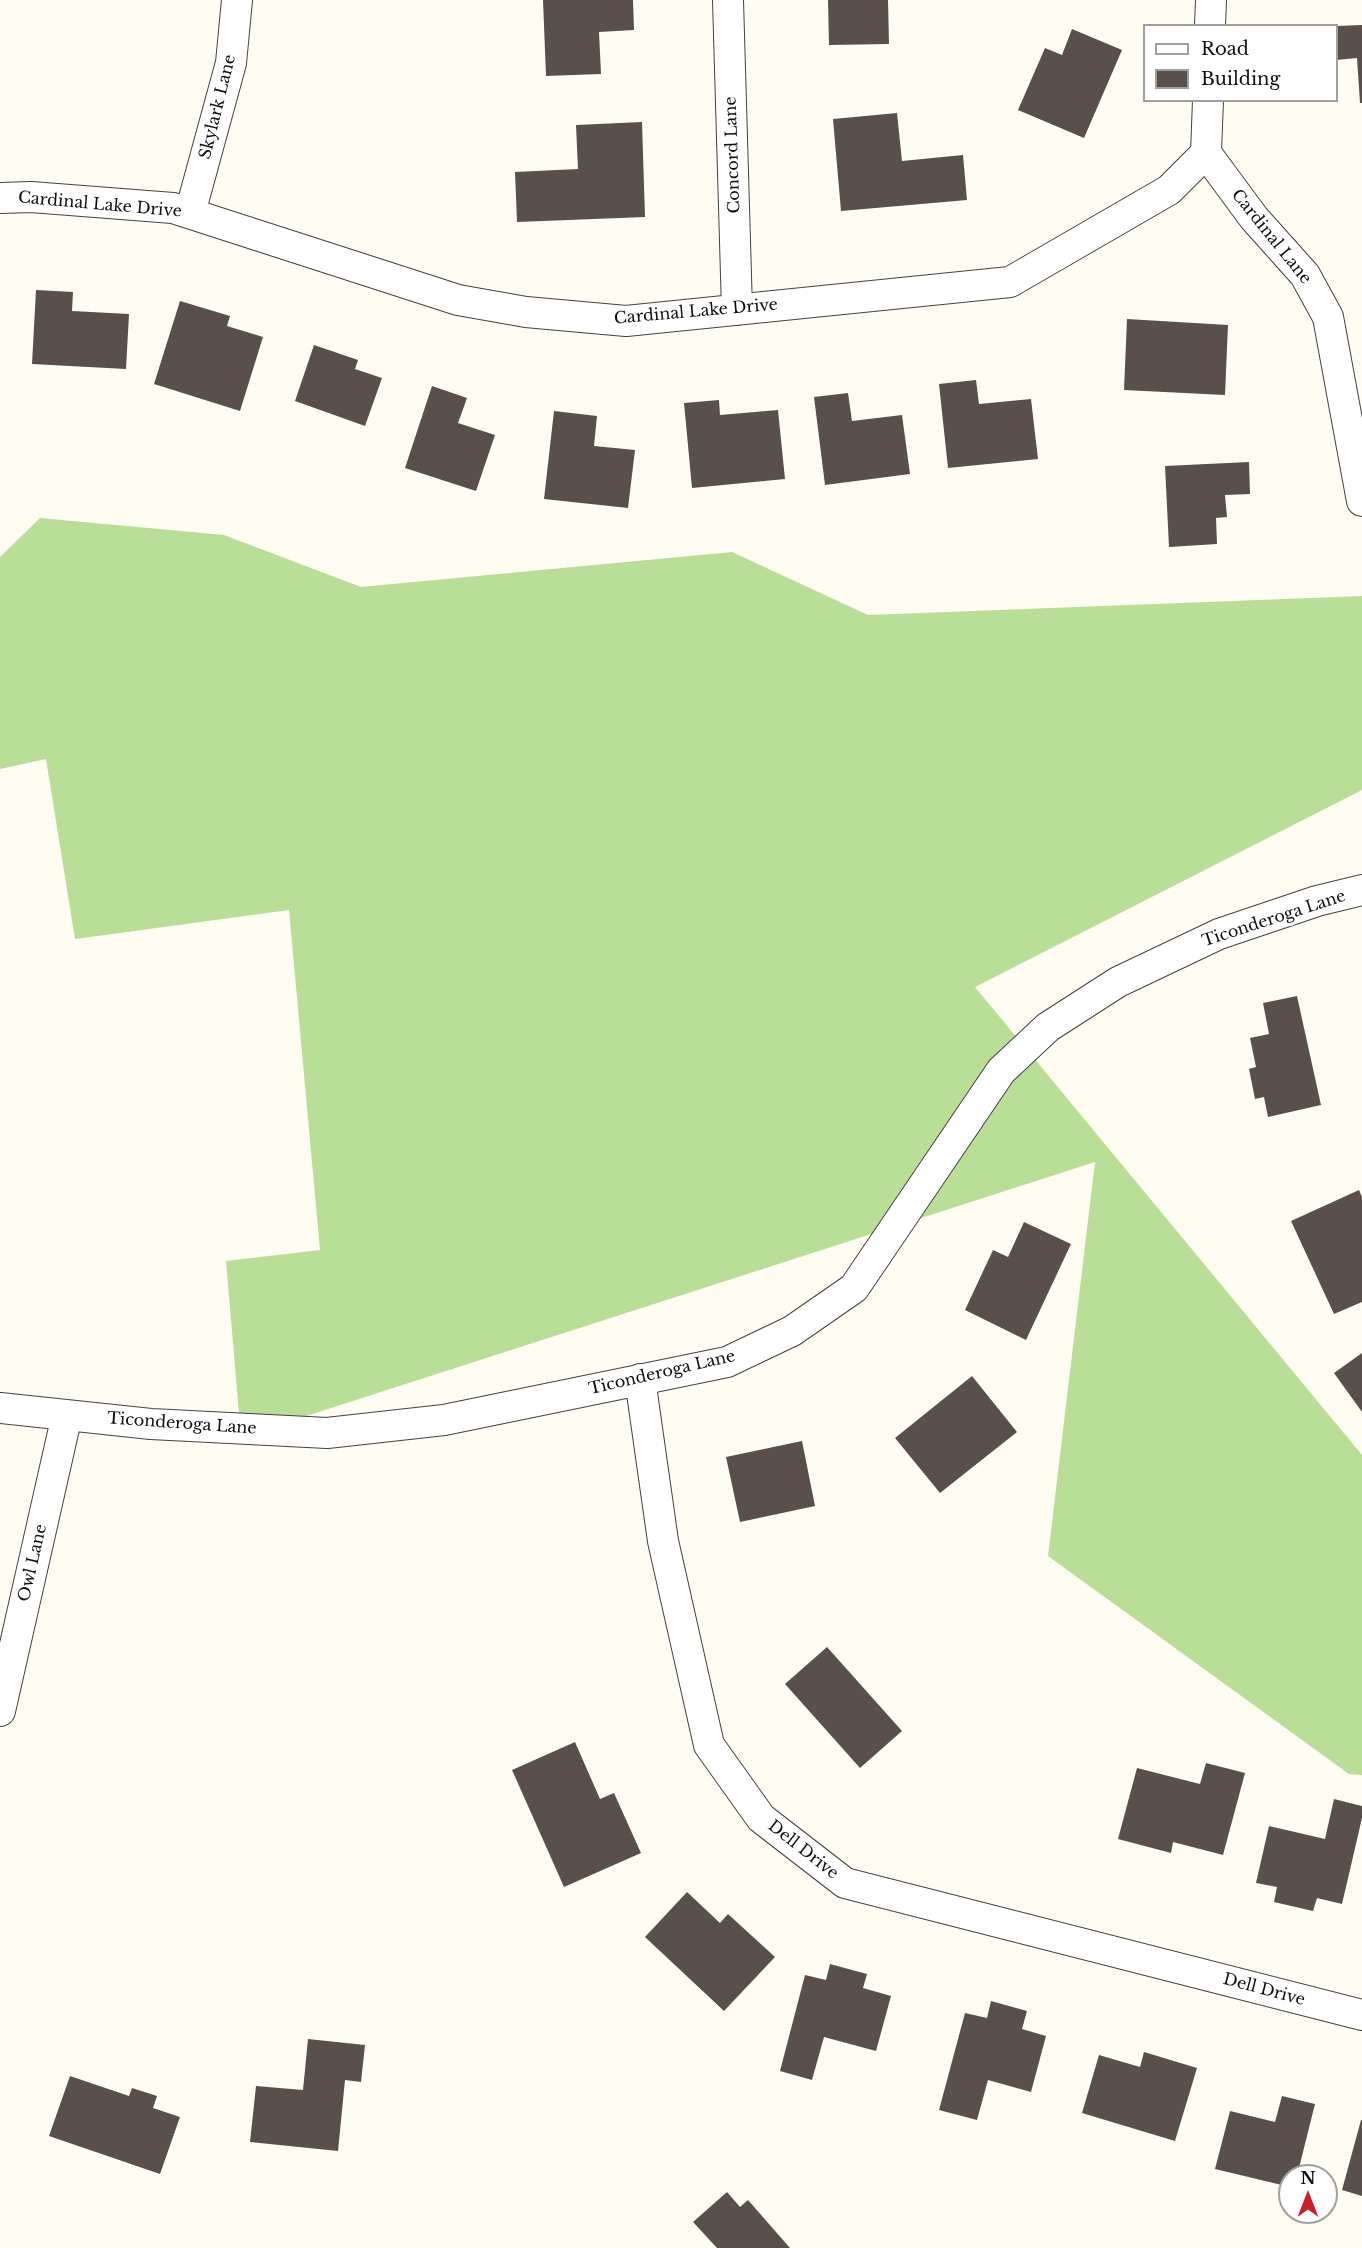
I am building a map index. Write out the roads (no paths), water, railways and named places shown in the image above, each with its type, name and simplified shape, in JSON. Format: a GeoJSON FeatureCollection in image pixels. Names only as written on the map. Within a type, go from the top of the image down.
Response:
{"type":"FeatureCollection","features":[{"type":"Feature","properties":{"kind":"street","name":"Skylark Lane"},"geometry":{"type":"LineString","coordinates":[[190,213],[231,63],[237,0]]}},
{"type":"Feature","properties":{"kind":"street","name":"Concord Lane"},"geometry":{"type":"LineString","coordinates":[[728,0],[737,310]]}},
{"type":"Feature","properties":{"kind":"street"},"geometry":{"type":"LineString","coordinates":[[1210,24],[1211,0]]}},
{"type":"Feature","properties":{"kind":"street"},"geometry":{"type":"LineString","coordinates":[[1206,153],[1208,102]]}},
{"type":"Feature","properties":{"kind":"street","name":"Cardinal Lake Drive"},"geometry":{"type":"LineString","coordinates":[[0,198],[31,197],[173,208],[458,300],[526,312],[626,321],[1010,282],[1169,190],[1206,153]]}},
{"type":"Feature","properties":{"kind":"street","name":"Cardinal Lane"},"geometry":{"type":"LineString","coordinates":[[1206,153],[1254,218],[1305,275],[1328,317],[1362,501]]}},
{"type":"Feature","properties":{"kind":"street","name":"Ticonderoga Lane"},"geometry":{"type":"LineString","coordinates":[[0,1408],[152,1424],[327,1433],[444,1420],[727,1362],[792,1331],[854,1288],[1001,1071],[1048,1027],[1118,982],[1219,934],[1317,901],[1362,890]]}},
{"type":"Feature","properties":{"kind":"street","name":"Dell Drive"},"geometry":{"type":"LineString","coordinates":[[640,1379],[663,1541],[710,1745],[761,1818],[845,1883],[1362,2015]]}},
{"type":"Feature","properties":{"kind":"street","name":"Owl Lane"},"geometry":{"type":"LineString","coordinates":[[0,1711],[67,1415]]}}]}
